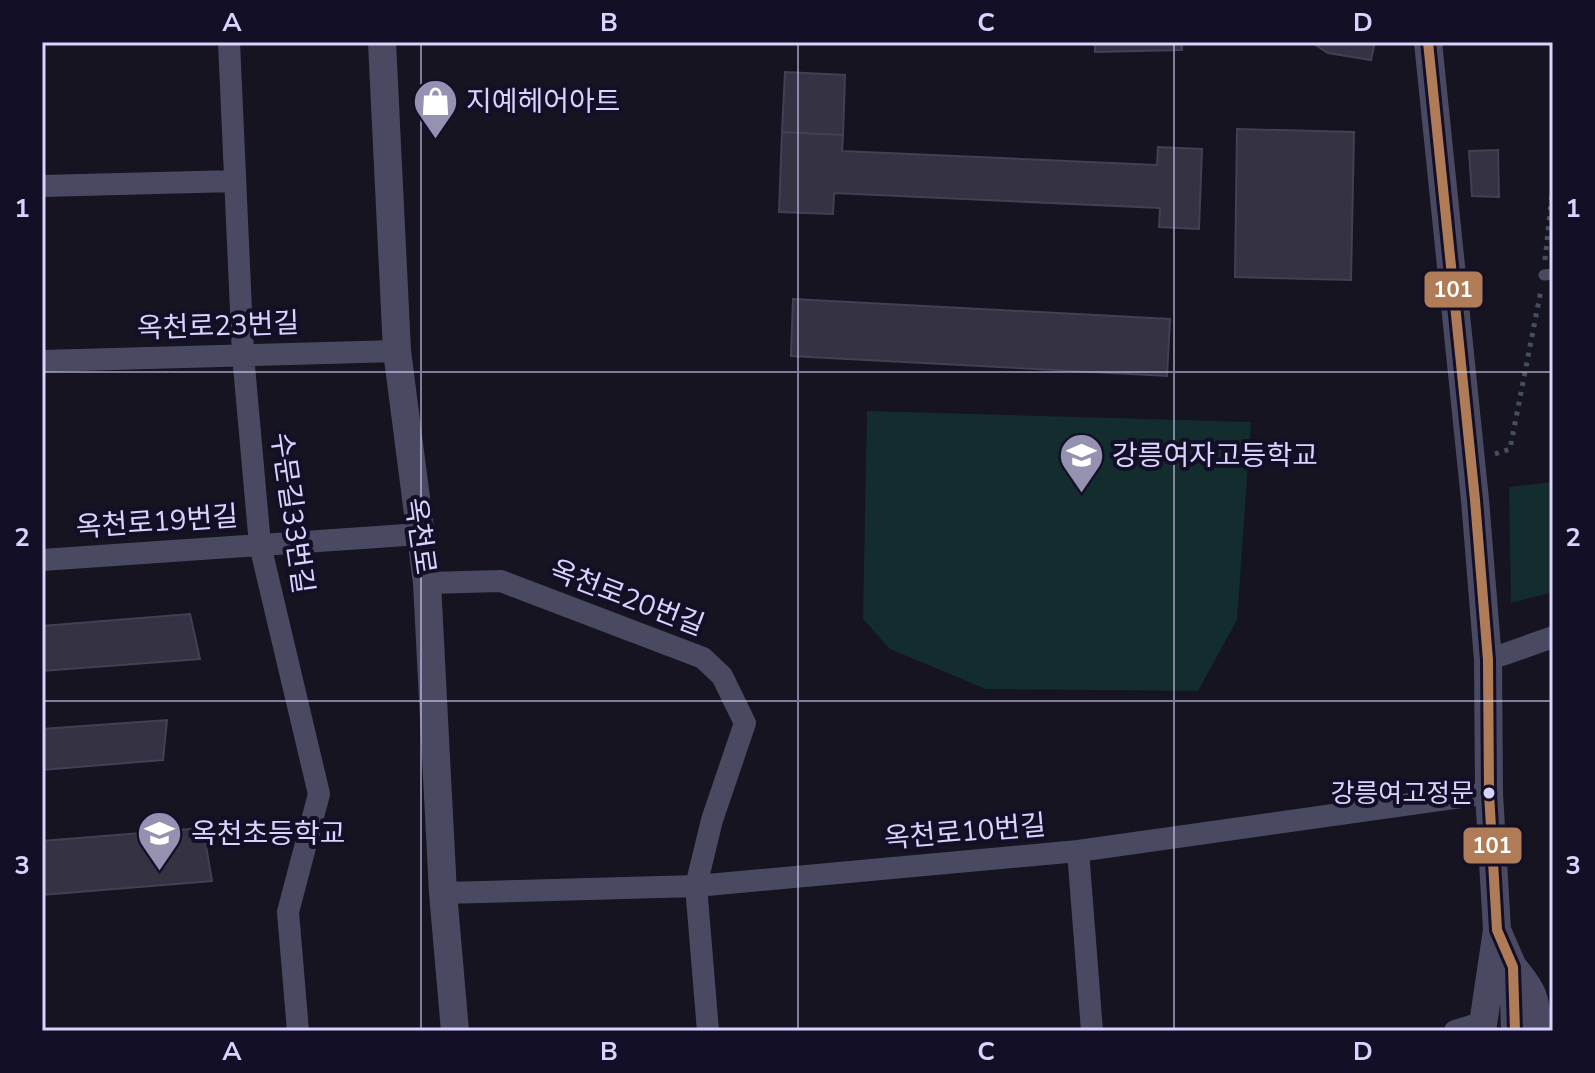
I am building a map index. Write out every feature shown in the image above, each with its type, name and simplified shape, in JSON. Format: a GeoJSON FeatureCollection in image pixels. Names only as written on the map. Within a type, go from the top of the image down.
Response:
{"type":"FeatureCollection","features":[{"type":"Feature","properties":{"kind":"street","name":"수문길33번길"},"geometry":{"type":"LineString","coordinates":[[229,42],[243,355],[260,545],[319,794],[288,912],[298,1031]]}},
{"type":"Feature","properties":{"kind":"street","name":"옥천로"},"geometry":{"type":"LineString","coordinates":[[382,42],[397,351],[427,583],[443,893],[455,1031]]}},
{"type":"Feature","properties":{"kind":"street"},"geometry":{"type":"LineString","coordinates":[[1431,43],[1488,660],[1489,793],[1497,930],[1474,1029]]}},
{"type":"Feature","properties":{"kind":"street"},"geometry":{"type":"LineString","coordinates":[[42,186],[235,181]]}},
{"type":"Feature","properties":{"kind":"street","name":"옥천로23번길"},"geometry":{"type":"LineString","coordinates":[[42,361],[397,351]]}},
{"type":"Feature","properties":{"kind":"street","name":"옥천로19번길"},"geometry":{"type":"LineString","coordinates":[[42,560],[420,534]]}},
{"type":"Feature","properties":{"kind":"street","name":"옥천로20번길"},"geometry":{"type":"LineString","coordinates":[[427,583],[501,581],[703,658],[722,676],[745,723],[712,820],[696,886],[708,1031]]}},
{"type":"Feature","properties":{"kind":"street"},"geometry":{"type":"LineString","coordinates":[[1488,660],[1553,637]]}},
{"type":"Feature","properties":{"kind":"street","name":"옥천로10번길"},"geometry":{"type":"LineString","coordinates":[[443,893],[696,886],[1078,851],[1489,793]]}},
{"type":"Feature","properties":{"kind":"street"},"geometry":{"type":"LineString","coordinates":[[1078,851],[1092,1031]]}},
{"type":"Feature","properties":{"kind":"street"},"geometry":{"type":"LineString","coordinates":[[1497,930],[1513,967],[1532,989],[1544,997],[1538,1031]]}},
{"type":"Feature","properties":{"kind":"street"},"geometry":{"type":"LineString","coordinates":[[1513,967],[1515,1031]]}},
{"type":"Feature","properties":{"kind":"path"},"geometry":{"type":"LineString","coordinates":[[1471,463],[1510,449],[1548,274],[1553,184]]}},
{"type":"Feature","properties":{"kind":"green space"},"geometry":{"type":"Polygon","coordinates":[[[867,411],[1251,422],[1237,620],[1198,691],[986,689],[890,649],[863,619],[867,411]]]}},
{"type":"Feature","properties":{"kind":"green space"},"geometry":{"type":"Polygon","coordinates":[[[1553,482],[1553,592],[1511,603],[1509,487],[1553,482]]]}},
{"type":"Feature","properties":{"kind":"building"},"geometry":{"type":"Polygon","coordinates":[[[1095,42],[1182,42],[1182,50],[1095,52],[1095,42]]]}},
{"type":"Feature","properties":{"kind":"building"},"geometry":{"type":"Polygon","coordinates":[[[1311,42],[1375,42],[1371,60],[1328,53],[1311,42]]]}},
{"type":"Feature","properties":{"kind":"building"},"geometry":{"type":"Polygon","coordinates":[[[785,72],[845,75],[843,135],[782,132],[785,72]]]}},
{"type":"Feature","properties":{"kind":"building"},"geometry":{"type":"Polygon","coordinates":[[[1237,129],[1354,132],[1351,280],[1235,277],[1237,129]]]}},
{"type":"Feature","properties":{"kind":"building"},"geometry":{"type":"Polygon","coordinates":[[[782,132],[843,135],[842,151],[1157,165],[1158,147],[1202,149],[1199,229],[1159,227],[1160,208],[834,193],[833,214],[779,212],[782,132]]]}},
{"type":"Feature","properties":{"kind":"building"},"geometry":{"type":"Polygon","coordinates":[[[1498,150],[1499,197],[1472,196],[1469,151],[1498,150]]]}},
{"type":"Feature","properties":{"kind":"building"},"geometry":{"type":"Polygon","coordinates":[[[793,299],[1170,319],[1167,376],[791,356],[793,299]]]}},
{"type":"Feature","properties":{"kind":"building"},"geometry":{"type":"Polygon","coordinates":[[[190,614],[200,659],[42,671],[42,626],[190,614]]]}},
{"type":"Feature","properties":{"kind":"building"},"geometry":{"type":"Polygon","coordinates":[[[167,720],[163,760],[42,770],[42,729],[167,720]]]}},
{"type":"Feature","properties":{"kind":"building"},"geometry":{"type":"Polygon","coordinates":[[[203,828],[212,881],[42,895],[42,841],[203,828]]]}},
{"type":"Feature","properties":{"kind":"transit line","name":"101"},"geometry":{"type":"LineString","coordinates":[[1428,42],[1475,500],[1488,660],[1489,793],[1497,930],[1513,967],[1515,1031]]}},
{"type":"Feature","properties":{"kind":"place","name":"지예헤어아트"},"geometry":{"type":"Point","coordinates":[435,141]}},
{"type":"Feature","properties":{"kind":"place","name":"강릉여자고등학교"},"geometry":{"type":"Point","coordinates":[1081,495]}},
{"type":"Feature","properties":{"kind":"place","name":"강릉여고정문"},"geometry":{"type":"Point","coordinates":[1489,793]}},
{"type":"Feature","properties":{"kind":"place","name":"옥천초등학교"},"geometry":{"type":"Point","coordinates":[160,873]}}]}
